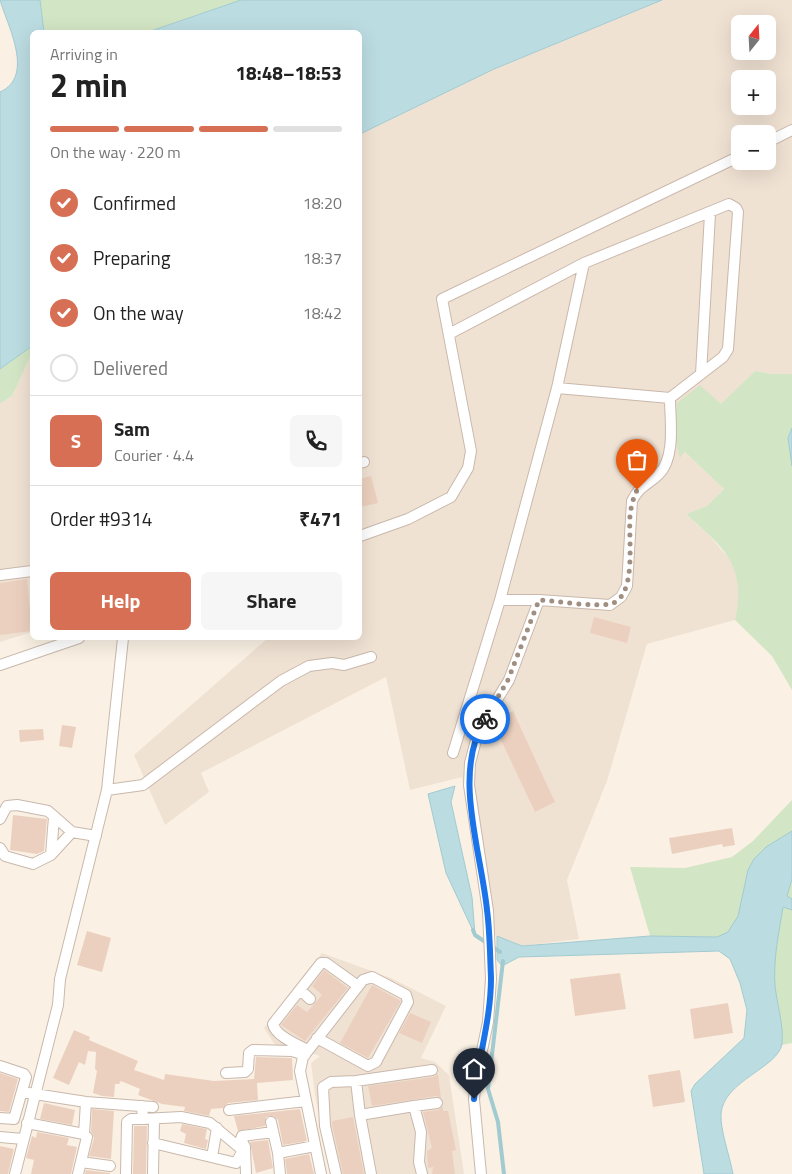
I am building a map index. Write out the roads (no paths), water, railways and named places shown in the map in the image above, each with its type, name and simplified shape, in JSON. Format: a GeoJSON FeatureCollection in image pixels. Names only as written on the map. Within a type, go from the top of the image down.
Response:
{"type":"FeatureCollection","features":[{"type":"Feature","properties":{"kind":"street"},"geometry":{"type":"LineString","coordinates":[[776,138],[792,130]]}},
{"type":"Feature","properties":{"kind":"street"},"geometry":{"type":"LineString","coordinates":[[362,535],[408,519],[450,497],[468,468],[471,452],[442,299],[731,160]]}},
{"type":"Feature","properties":{"kind":"street"},"geometry":{"type":"LineString","coordinates":[[448,334],[584,263],[710,214],[729,204],[736,208],[738,212],[728,349],[723,357],[670,398],[557,388]]}},
{"type":"Feature","properties":{"kind":"street"},"geometry":{"type":"LineString","coordinates":[[701,374],[710,214]]}},
{"type":"Feature","properties":{"kind":"street"},"geometry":{"type":"LineString","coordinates":[[452,753],[500,600],[557,388],[584,263]]}},
{"type":"Feature","properties":{"kind":"street"},"geometry":{"type":"LineString","coordinates":[[500,600],[610,604],[621,597],[627,586],[630,570],[632,501],[637,490],[660,473],[667,463],[670,446],[670,398]]}},
{"type":"Feature","properties":{"kind":"street"},"geometry":{"type":"LineString","coordinates":[[0,574],[30,571]]}},
{"type":"Feature","properties":{"kind":"street"},"geometry":{"type":"LineString","coordinates":[[481,1174],[474,1099],[476,1079],[488,1022],[491,979],[488,911],[469,785],[470,763],[479,729],[508,680],[539,600]]}},
{"type":"Feature","properties":{"kind":"street"},"geometry":{"type":"LineString","coordinates":[[0,665],[73,640]]}},
{"type":"Feature","properties":{"kind":"street"},"geometry":{"type":"LineString","coordinates":[[15,1174],[58,1005],[60,979],[106,790],[123,640]]}},
{"type":"Feature","properties":{"kind":"street"},"geometry":{"type":"LineString","coordinates":[[106,790],[143,785],[280,681],[309,666],[332,663],[344,666],[371,656]]}},
{"type":"Feature","properties":{"kind":"street"},"geometry":{"type":"LineString","coordinates":[[0,819],[7,806],[17,805],[48,812],[72,832],[96,836]]}},
{"type":"Feature","properties":{"kind":"street"},"geometry":{"type":"LineString","coordinates":[[51,855],[54,817]]}},
{"type":"Feature","properties":{"kind":"street"},"geometry":{"type":"LineString","coordinates":[[0,848],[5,856],[33,864],[51,855],[72,832]]}},
{"type":"Feature","properties":{"kind":"street"},"geometry":{"type":"LineString","coordinates":[[306,1053],[273,1028],[272,1024],[321,963],[326,963],[358,986]]}},
{"type":"Feature","properties":{"kind":"street"},"geometry":{"type":"LineString","coordinates":[[317,1038],[368,1066],[376,1062],[408,1002],[406,995],[372,977],[363,980],[317,1038],[306,1053],[300,1071],[322,1174]]}},
{"type":"Feature","properties":{"kind":"street"},"geometry":{"type":"LineString","coordinates":[[300,990],[310,999]]}},
{"type":"Feature","properties":{"kind":"street"},"geometry":{"type":"LineString","coordinates":[[226,1073],[245,1072],[248,1069],[249,1053],[253,1050],[306,1053]]}},
{"type":"Feature","properties":{"kind":"street"},"geometry":{"type":"LineString","coordinates":[[0,1066],[24,1074],[26,1077],[14,1119],[0,1118]]}},
{"type":"Feature","properties":{"kind":"street"},"geometry":{"type":"LineString","coordinates":[[336,1174],[325,1126],[321,1094],[323,1087],[330,1082],[356,1081],[432,1070]]}},
{"type":"Feature","properties":{"kind":"street"},"geometry":{"type":"LineString","coordinates":[[356,1081],[371,1174]]}},
{"type":"Feature","properties":{"kind":"street"},"geometry":{"type":"LineString","coordinates":[[22,1092],[86,1102],[153,1107]]}},
{"type":"Feature","properties":{"kind":"street"},"geometry":{"type":"LineString","coordinates":[[229,1110],[306,1101]]}},
{"type":"Feature","properties":{"kind":"street"},"geometry":{"type":"LineString","coordinates":[[78,1174],[86,1137],[84,1134],[86,1102]]}},
{"type":"Feature","properties":{"kind":"street"},"geometry":{"type":"LineString","coordinates":[[360,1115],[437,1102]]}},
{"type":"Feature","properties":{"kind":"street"},"geometry":{"type":"LineString","coordinates":[[268,1105],[278,1153],[280,1174]]}},
{"type":"Feature","properties":{"kind":"street"},"geometry":{"type":"LineString","coordinates":[[142,1106],[142,1119]]}},
{"type":"Feature","properties":{"kind":"street"},"geometry":{"type":"LineString","coordinates":[[414,1106],[421,1132],[419,1162],[422,1174]]}},
{"type":"Feature","properties":{"kind":"street"},"geometry":{"type":"LineString","coordinates":[[126,1174],[127,1122],[131,1119],[186,1118],[210,1123],[218,1128],[242,1152],[238,1162],[153,1143]]}},
{"type":"Feature","properties":{"kind":"street"},"geometry":{"type":"LineString","coordinates":[[153,1174],[154,1119]]}},
{"type":"Feature","properties":{"kind":"street"},"geometry":{"type":"LineString","coordinates":[[27,1123],[84,1134]]}},
{"type":"Feature","properties":{"kind":"street"},"geometry":{"type":"LineString","coordinates":[[248,1174],[242,1136],[271,1123]]}},
{"type":"Feature","properties":{"kind":"street"},"geometry":{"type":"LineString","coordinates":[[212,1156],[218,1128]]}},
{"type":"Feature","properties":{"kind":"street"},"geometry":{"type":"LineString","coordinates":[[0,1136],[23,1139]]}},
{"type":"Feature","properties":{"kind":"street"},"geometry":{"type":"LineString","coordinates":[[278,1153],[315,1146]]}},
{"type":"Feature","properties":{"kind":"street"},"geometry":{"type":"LineString","coordinates":[[81,1162],[110,1166]]}},
{"type":"Feature","properties":{"kind":"water"},"geometry":{"type":"Polygon","coordinates":[[[0,0],[40,0],[44,30],[30,30],[30,347],[0,369],[0,92],[10,85],[16,75],[16,50],[0,0]]]}},
{"type":"Feature","properties":{"kind":"water"},"geometry":{"type":"Polygon","coordinates":[[[241,0],[662,0],[494,69],[362,133],[362,30],[154,30],[241,0]]]}},
{"type":"Feature","properties":{"kind":"water"},"geometry":{"type":"Polygon","coordinates":[[[792,428],[792,466],[788,438],[792,428]]]}},
{"type":"Feature","properties":{"kind":"water"},"geometry":{"type":"Polygon","coordinates":[[[455,786],[451,802],[472,897],[475,935],[446,873],[428,794],[455,786]]]}},
{"type":"Feature","properties":{"kind":"water"},"geometry":{"type":"Polygon","coordinates":[[[792,831],[792,879],[787,896],[792,899],[792,910],[783,907],[775,966],[775,986],[781,1022],[782,1044],[778,1053],[740,1084],[724,1103],[721,1120],[733,1174],[704,1174],[691,1091],[695,1084],[744,1038],[747,1010],[740,983],[730,959],[719,951],[519,957],[502,966],[497,960],[497,936],[522,946],[650,936],[717,937],[728,932],[738,916],[748,870],[754,859],[766,847],[792,831]]]}},
{"type":"Feature","properties":{"kind":"waterway"},"geometry":{"type":"LineString","coordinates":[[473,930],[475,935],[500,952]]}},
{"type":"Feature","properties":{"kind":"waterway"},"geometry":{"type":"LineString","coordinates":[[503,961],[488,1089],[498,1122],[504,1174]]}}]}
